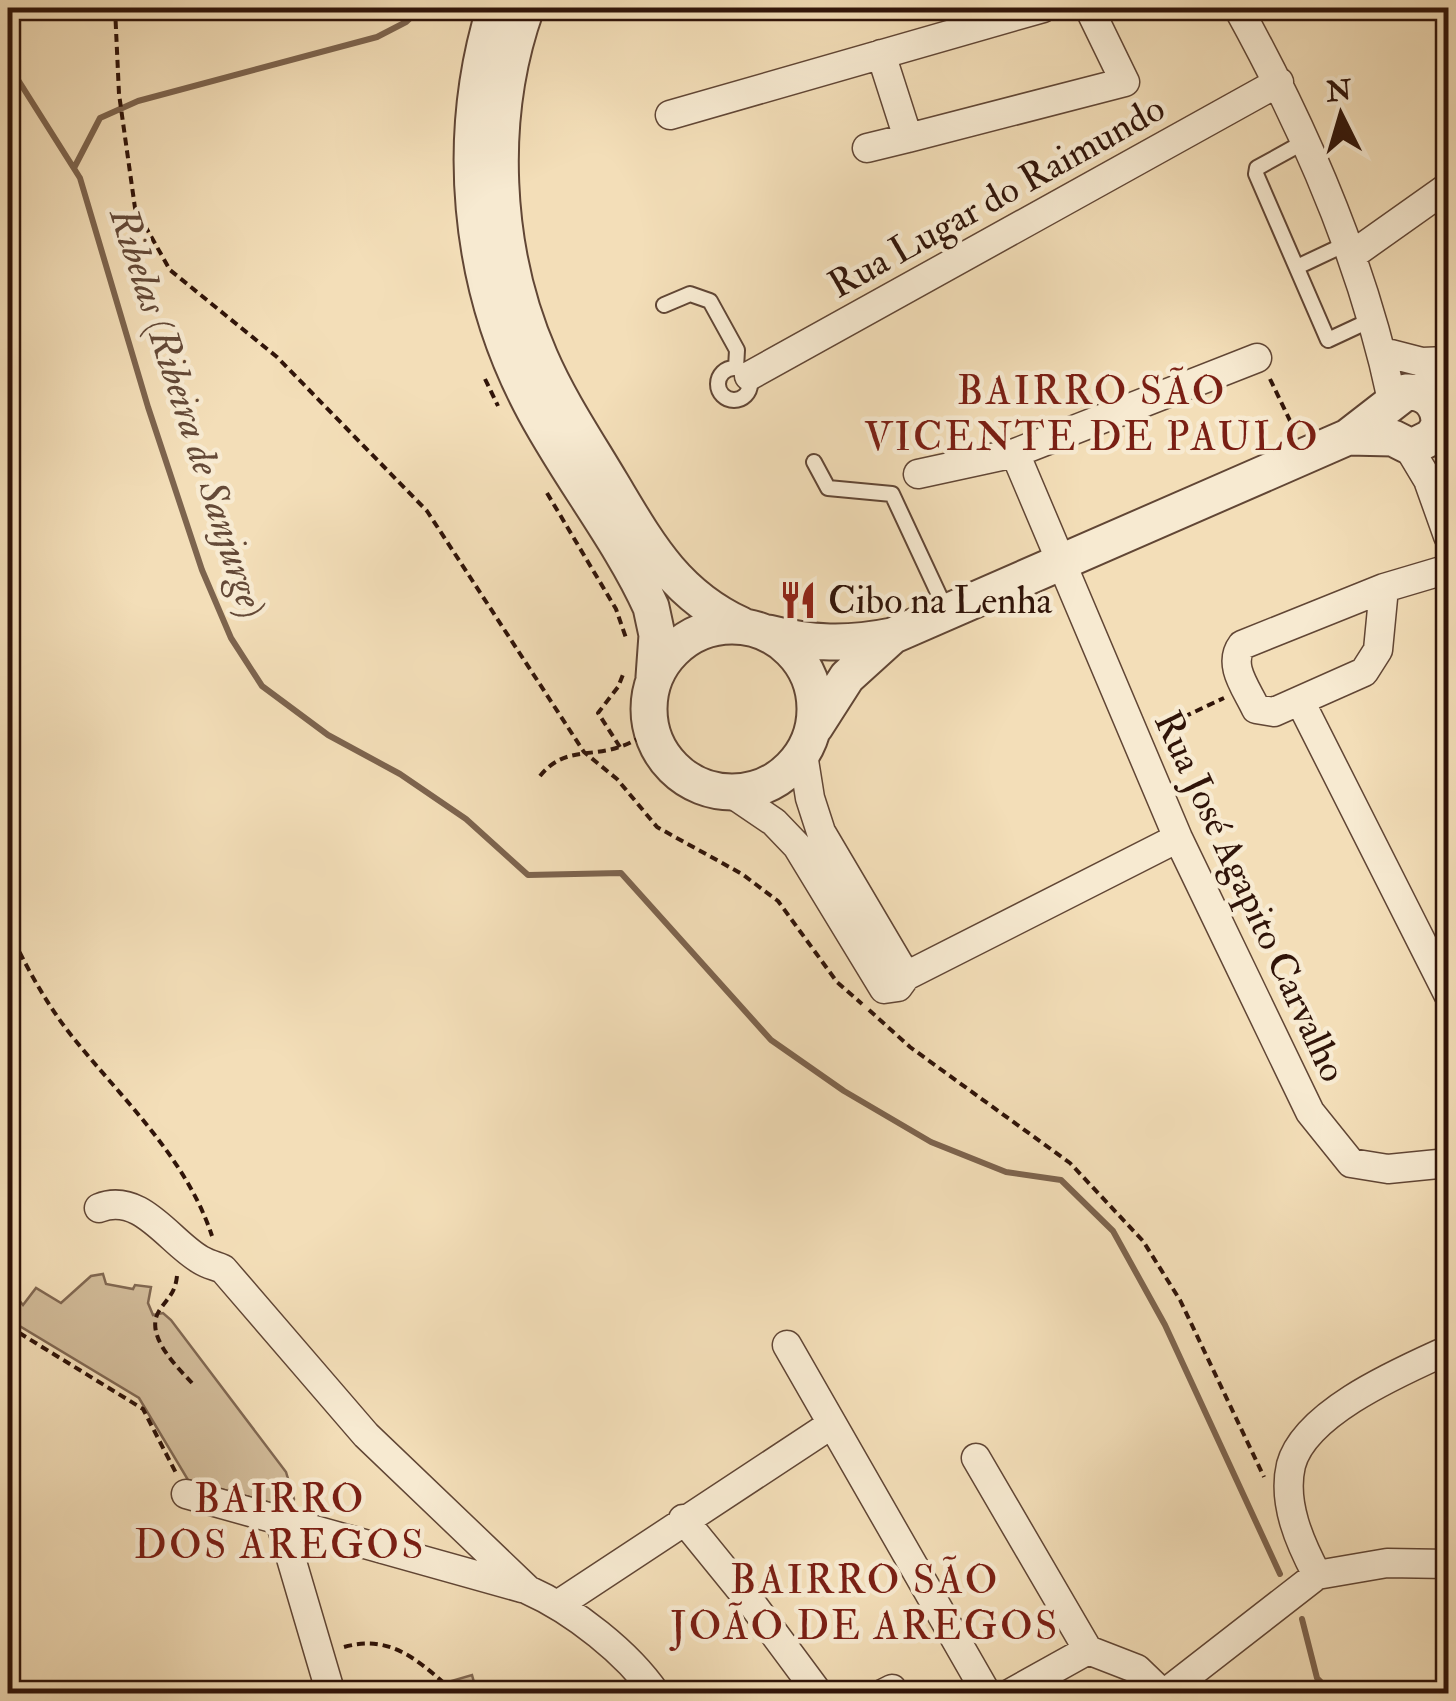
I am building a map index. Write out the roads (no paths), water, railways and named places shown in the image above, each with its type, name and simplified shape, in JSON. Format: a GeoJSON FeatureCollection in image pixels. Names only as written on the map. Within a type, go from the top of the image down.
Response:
{"type":"FeatureCollection","features":[{"type":"Feature","properties":{"kind":"street"},"geometry":{"type":"LineString","coordinates":[[495,8],[481,59],[472,126],[474,220],[483,271],[497,323],[531,404],[650,607],[657,634],[648,704],[650,731],[662,756],[680,776],[704,788],[731,793],[758,789],[784,776],[847,677],[892,636]]}},
{"type":"Feature","properties":{"kind":"street"},"geometry":{"type":"LineString","coordinates":[[526,8],[511,64],[501,132],[504,222],[525,318],[556,391],[644,537],[676,582],[692,596],[791,649],[808,672],[816,699],[809,741],[810,798],[821,832],[906,976]]}},
{"type":"Feature","properties":{"kind":"street"},"geometry":{"type":"LineString","coordinates":[[670,114],[1043,8]]}},
{"type":"Feature","properties":{"kind":"street"},"geometry":{"type":"LineString","coordinates":[[868,148],[1125,82],[1089,8]]}},
{"type":"Feature","properties":{"kind":"street"},"geometry":{"type":"LineString","coordinates":[[1238,8],[1279,82],[1350,249],[1415,416],[1428,480],[1448,536]]}},
{"type":"Feature","properties":{"kind":"street"},"geometry":{"type":"LineString","coordinates":[[882,54],[908,138]]}},
{"type":"Feature","properties":{"kind":"street","name":"Rua Lugar do Raimundo"},"geometry":{"type":"LineString","coordinates":[[742,372],[1279,82]]}},
{"type":"Feature","properties":{"kind":"street"},"geometry":{"type":"LineString","coordinates":[[1350,249],[1448,186]]}},
{"type":"Feature","properties":{"kind":"street"},"geometry":{"type":"LineString","coordinates":[[1381,336],[1422,362],[1448,361]]}},
{"type":"Feature","properties":{"kind":"street"},"geometry":{"type":"LineString","coordinates":[[918,474],[1015,453],[1257,358]]}},
{"type":"Feature","properties":{"kind":"street"},"geometry":{"type":"LineString","coordinates":[[654,678],[668,654],[689,637],[714,626],[834,644],[892,636],[1348,436],[1415,416],[1448,369]]}},
{"type":"Feature","properties":{"kind":"street","name":"Rua José Agapito Carvalho"},"geometry":{"type":"LineString","coordinates":[[1015,453],[1178,838],[1310,1112],[1351,1163],[1388,1168],[1448,1163]]}},
{"type":"Feature","properties":{"kind":"street"},"geometry":{"type":"LineString","coordinates":[[1384,588],[1378,650],[1364,672],[1274,712],[1256,709],[1234,664],[1235,654],[1242,646],[1384,588],[1448,569]]}},
{"type":"Feature","properties":{"kind":"street"},"geometry":{"type":"LineString","coordinates":[[1300,701],[1448,994]]}},
{"type":"Feature","properties":{"kind":"street"},"geometry":{"type":"LineString","coordinates":[[731,793],[774,822],[797,846],[884,989],[898,987],[906,976],[1178,838]]}},
{"type":"Feature","properties":{"kind":"street"},"geometry":{"type":"LineString","coordinates":[[99,1208],[108,1204],[124,1206],[157,1222],[199,1260],[223,1269],[366,1435],[528,1590]]}},
{"type":"Feature","properties":{"kind":"street"},"geometry":{"type":"LineString","coordinates":[[786,1345],[986,1694]]}},
{"type":"Feature","properties":{"kind":"street"},"geometry":{"type":"LineString","coordinates":[[1316,1576],[1299,1542],[1292,1506],[1292,1463],[1333,1410],[1448,1350]]}},
{"type":"Feature","properties":{"kind":"street"},"geometry":{"type":"LineString","coordinates":[[559,1604],[832,1424]]}},
{"type":"Feature","properties":{"kind":"street"},"geometry":{"type":"LineString","coordinates":[[976,1458],[1088,1650],[1138,1669],[1163,1694],[1316,1576],[1387,1563],[1448,1564]]}},
{"type":"Feature","properties":{"kind":"street"},"geometry":{"type":"LineString","coordinates":[[186,1494],[528,1590],[559,1604],[642,1674],[656,1694]]}},
{"type":"Feature","properties":{"kind":"street"},"geometry":{"type":"LineString","coordinates":[[684,1520],[753,1604],[819,1694]]}},
{"type":"Feature","properties":{"kind":"street"},"geometry":{"type":"LineString","coordinates":[[280,1521],[332,1694]]}},
{"type":"Feature","properties":{"kind":"street"},"geometry":{"type":"LineString","coordinates":[[1009,1694],[1088,1650]]}},
{"type":"Feature","properties":{"kind":"street"},"geometry":{"type":"LineString","coordinates":[[882,1694],[892,1689],[894,1694]]}},
{"type":"Feature","properties":{"kind":"lane"},"geometry":{"type":"LineString","coordinates":[[1304,142],[1256,168],[1256,174],[1328,340],[1381,336]]}},
{"type":"Feature","properties":{"kind":"lane"},"geometry":{"type":"LineString","coordinates":[[1296,267],[1350,249]]}},
{"type":"Feature","properties":{"kind":"lane"},"geometry":{"type":"LineString","coordinates":[[664,305],[690,294],[710,301],[736,350],[742,372]]}},
{"type":"Feature","properties":{"kind":"lane"},"geometry":{"type":"LineString","coordinates":[[814,462],[828,488],[892,494],[947,612]]}},
{"type":"Feature","properties":{"kind":"waterway"},"geometry":{"type":"LineString","coordinates":[[74,168],[100,118],[138,101],[377,37],[406,22],[421,8]]}},
{"type":"Feature","properties":{"kind":"waterway","name":"Ribelas (Ribeira de Sanjurge)"},"geometry":{"type":"LineString","coordinates":[[8,64],[80,178],[148,407],[202,570],[231,638],[262,686],[328,735],[400,774],[466,819],[528,875],[621,873],[771,1040],[844,1091],[931,1142],[1006,1172],[1061,1180],[1113,1231],[1165,1325],[1280,1574]]}},
{"type":"Feature","properties":{"kind":"waterway","name":"Ribelas (Ribeira de Sanjurge)"},"geometry":{"type":"LineString","coordinates":[[1302,1619],[1317,1678],[1333,1694]]}},
{"type":"Feature","properties":{"kind":"place","name":"Cibo na Lenha"},"geometry":{"type":"Point","coordinates":[798,600]}},
{"type":"Feature","properties":{"kind":"district","name":"BAIRRO SÃO VICENTE DE PAULO"},"geometry":{"type":"Point","coordinates":[1092,413]}},
{"type":"Feature","properties":{"kind":"district","name":"BAIRRO DOS AREGOS"},"geometry":{"type":"Point","coordinates":[280,1521]}},
{"type":"Feature","properties":{"kind":"district","name":"BAIRRO SÃO JOÃO DE AREGOS"},"geometry":{"type":"Point","coordinates":[865,1602]}}]}
